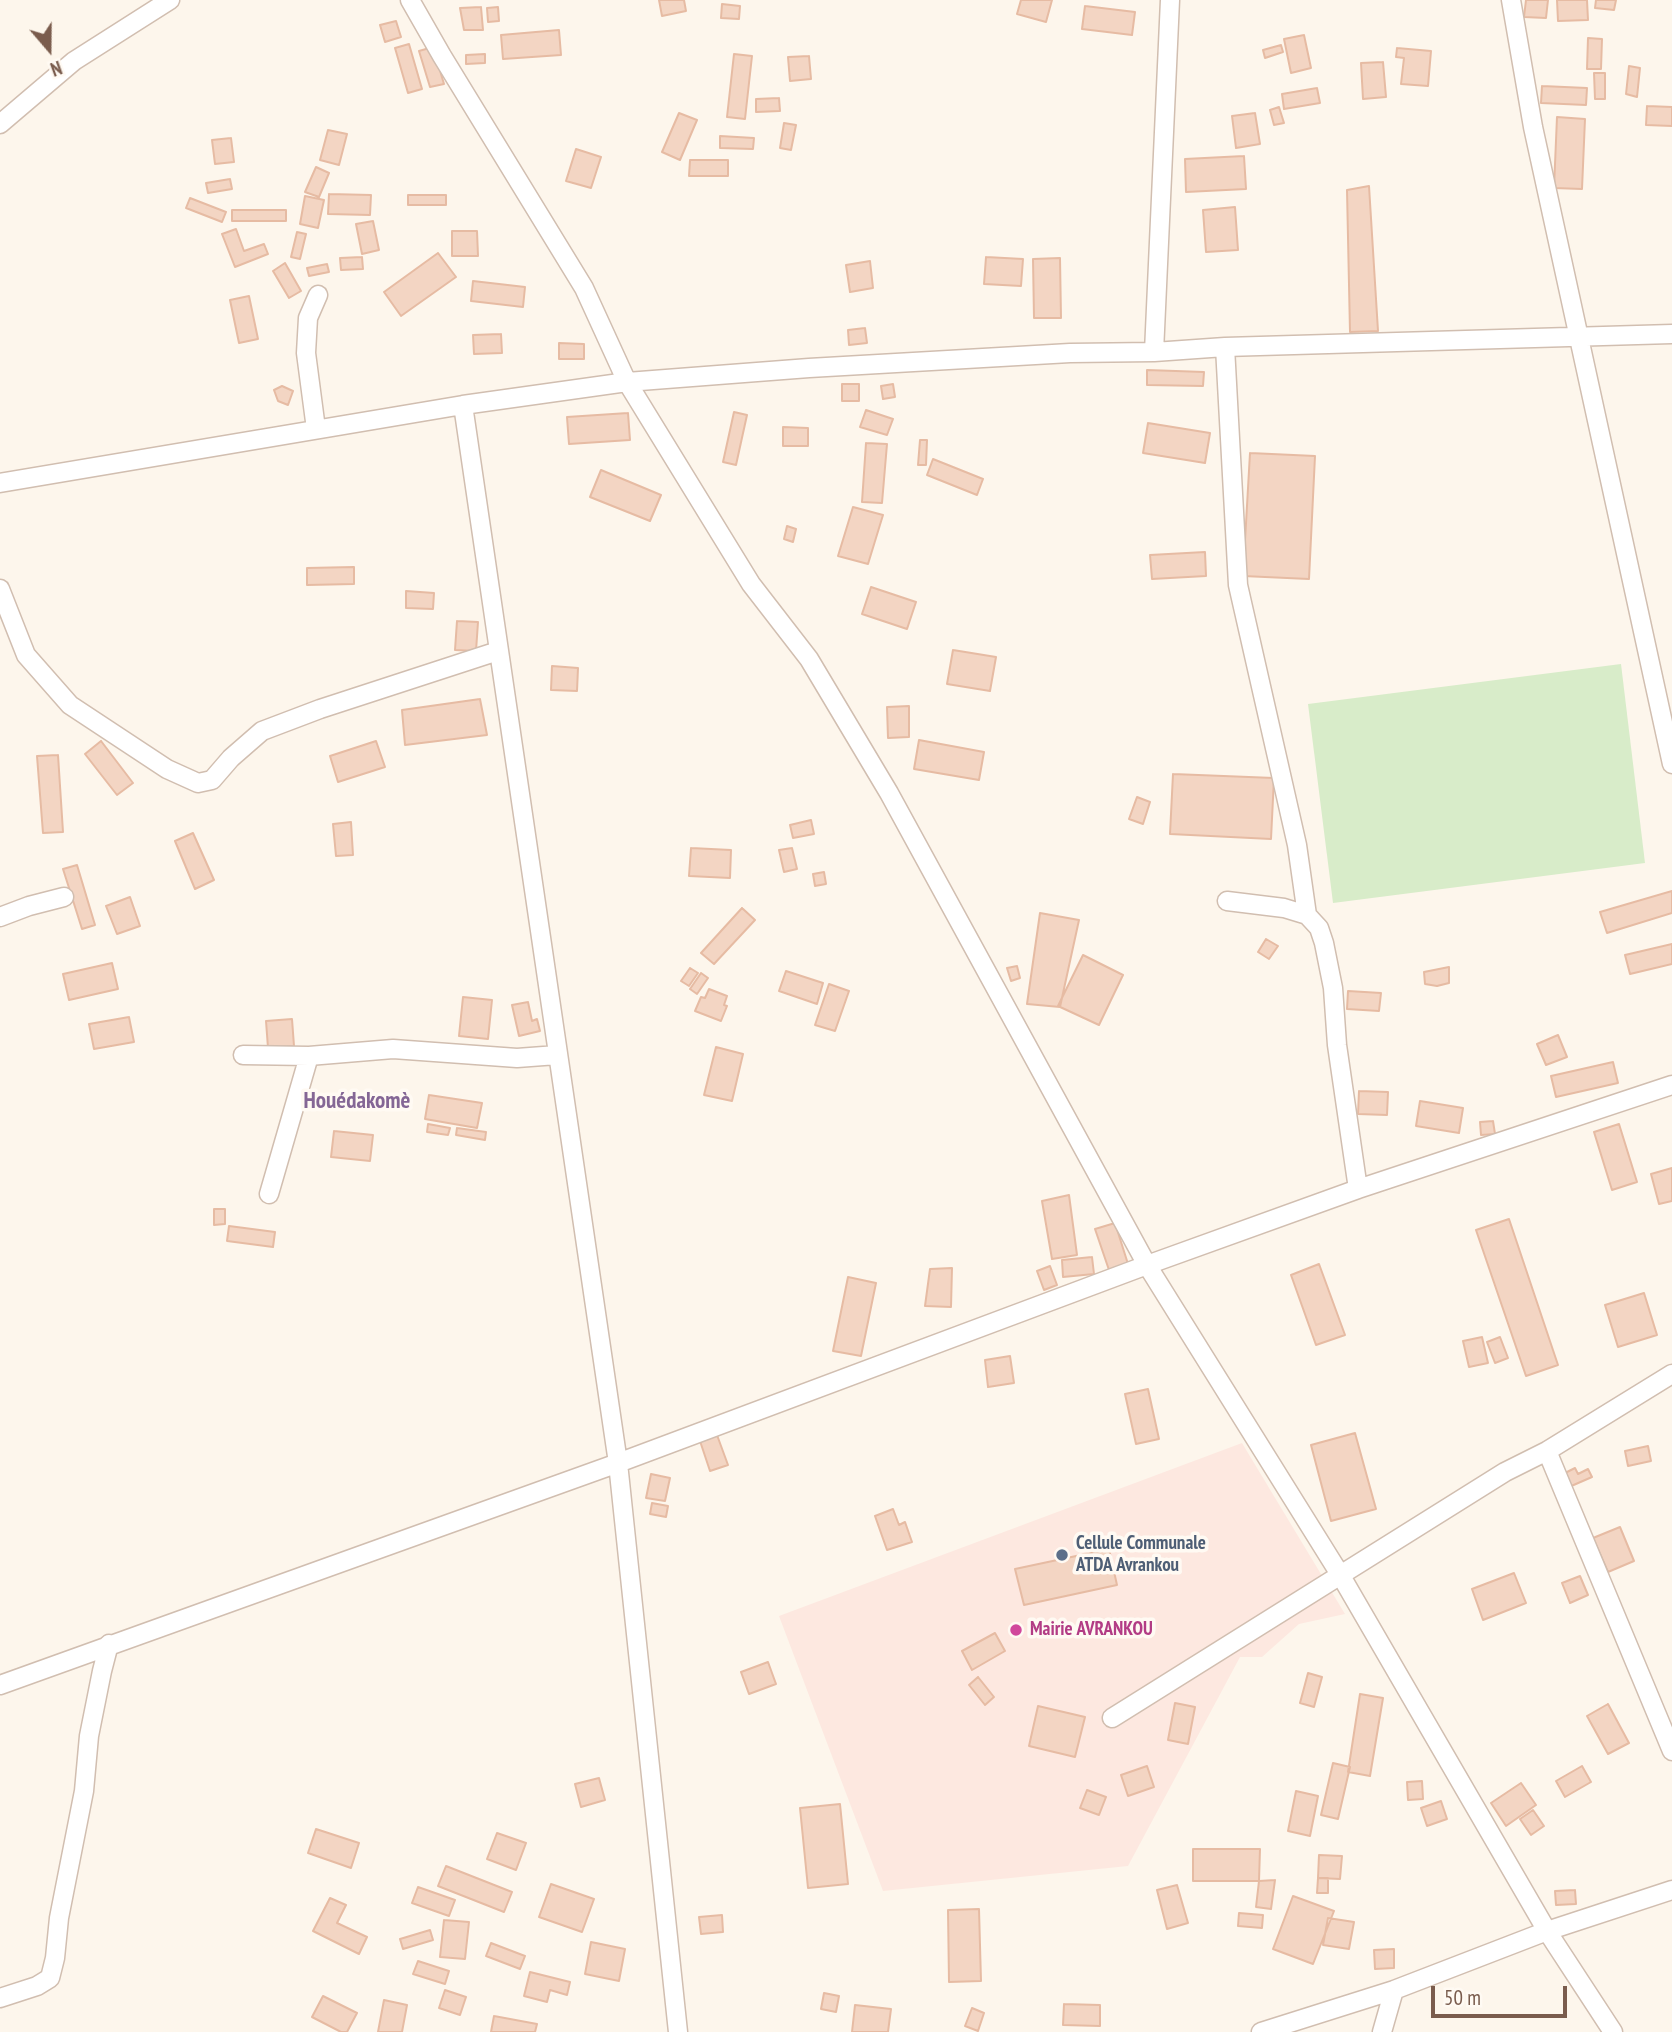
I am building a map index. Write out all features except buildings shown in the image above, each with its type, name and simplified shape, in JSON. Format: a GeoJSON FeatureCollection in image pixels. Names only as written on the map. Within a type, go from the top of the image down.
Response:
{"type":"FeatureCollection","features":[{"type":"Feature","properties":{"kind":"street"},"geometry":{"type":"LineString","coordinates":[[0,124],[74,61],[170,0]]}},
{"type":"Feature","properties":{"kind":"street"},"geometry":{"type":"LineString","coordinates":[[410,0],[584,288],[627,382],[751,584],[809,659],[889,793],[1147,1265],[1341,1576],[1547,1931],[1613,2032]]}},
{"type":"Feature","properties":{"kind":"street"},"geometry":{"type":"LineString","coordinates":[[1154,352],[1170,0]]}},
{"type":"Feature","properties":{"kind":"street"},"geometry":{"type":"LineString","coordinates":[[1511,0],[1533,127],[1672,764]]}},
{"type":"Feature","properties":{"kind":"street"},"geometry":{"type":"LineString","coordinates":[[316,429],[306,353],[308,318],[317,295]]}},
{"type":"Feature","properties":{"kind":"street"},"geometry":{"type":"LineString","coordinates":[[0,483],[463,405],[627,382],[1042,354],[1672,334]]}},
{"type":"Feature","properties":{"kind":"street"},"geometry":{"type":"LineString","coordinates":[[1226,347],[1238,585],[1297,845],[1307,915]]}},
{"type":"Feature","properties":{"kind":"street"},"geometry":{"type":"LineString","coordinates":[[463,405],[618,1462],[678,2032]]}},
{"type":"Feature","properties":{"kind":"street"},"geometry":{"type":"LineString","coordinates":[[0,589],[26,656],[69,705],[167,769],[198,783],[212,780],[231,758],[262,731],[320,709],[498,651]]}},
{"type":"Feature","properties":{"kind":"street"},"geometry":{"type":"LineString","coordinates":[[0,917],[64,897]]}},
{"type":"Feature","properties":{"kind":"street"},"geometry":{"type":"LineString","coordinates":[[1227,901],[1284,908],[1307,915],[1319,928],[1333,988],[1337,1045],[1358,1189]]}},
{"type":"Feature","properties":{"kind":"street"},"geometry":{"type":"LineString","coordinates":[[243,1055],[309,1056],[393,1049],[517,1058],[557,1055]]}},
{"type":"Feature","properties":{"kind":"street"},"geometry":{"type":"LineString","coordinates":[[268,1194],[309,1056]]}},
{"type":"Feature","properties":{"kind":"street"},"geometry":{"type":"LineString","coordinates":[[0,1685],[618,1462],[1358,1189],[1672,1084]]}},
{"type":"Feature","properties":{"kind":"street"},"geometry":{"type":"LineString","coordinates":[[1112,1718],[1505,1472],[1547,1451],[1672,1374]]}},
{"type":"Feature","properties":{"kind":"street"},"geometry":{"type":"LineString","coordinates":[[1547,1451],[1672,1751]]}},
{"type":"Feature","properties":{"kind":"street"},"geometry":{"type":"LineString","coordinates":[[0,1998],[50,1979],[59,1917],[84,1791],[89,1736],[110,1644]]}},
{"type":"Feature","properties":{"kind":"street"},"geometry":{"type":"LineString","coordinates":[[1261,2032],[1394,1990],[1547,1931],[1672,1890]]}},
{"type":"Feature","properties":{"kind":"street"},"geometry":{"type":"LineString","coordinates":[[1382,2032],[1394,1990]]}},
{"type":"Feature","properties":{"kind":"shaded area","name":"Mairie AVRANKOU"},"geometry":{"type":"Polygon","coordinates":[[[1242,1443],[1345,1614],[1299,1624],[1262,1657],[1240,1657],[1128,1866],[883,1891],[779,1616],[1242,1443]]]}},
{"type":"Feature","properties":{"kind":"green space"},"geometry":{"type":"Polygon","coordinates":[[[1621,664],[1645,863],[1333,903],[1308,704],[1621,664]]]}},
{"type":"Feature","properties":{"kind":"place","name":"Cellule Communale ATDA Avrankou"},"geometry":{"type":"Point","coordinates":[1062,1555]}},
{"type":"Feature","properties":{"kind":"place","name":"Mairie AVRANKOU"},"geometry":{"type":"Point","coordinates":[1016,1630]}},
{"type":"Feature","properties":{"kind":"district","name":"Houédakomè"},"geometry":{"type":"Point","coordinates":[357,1101]}}]}
